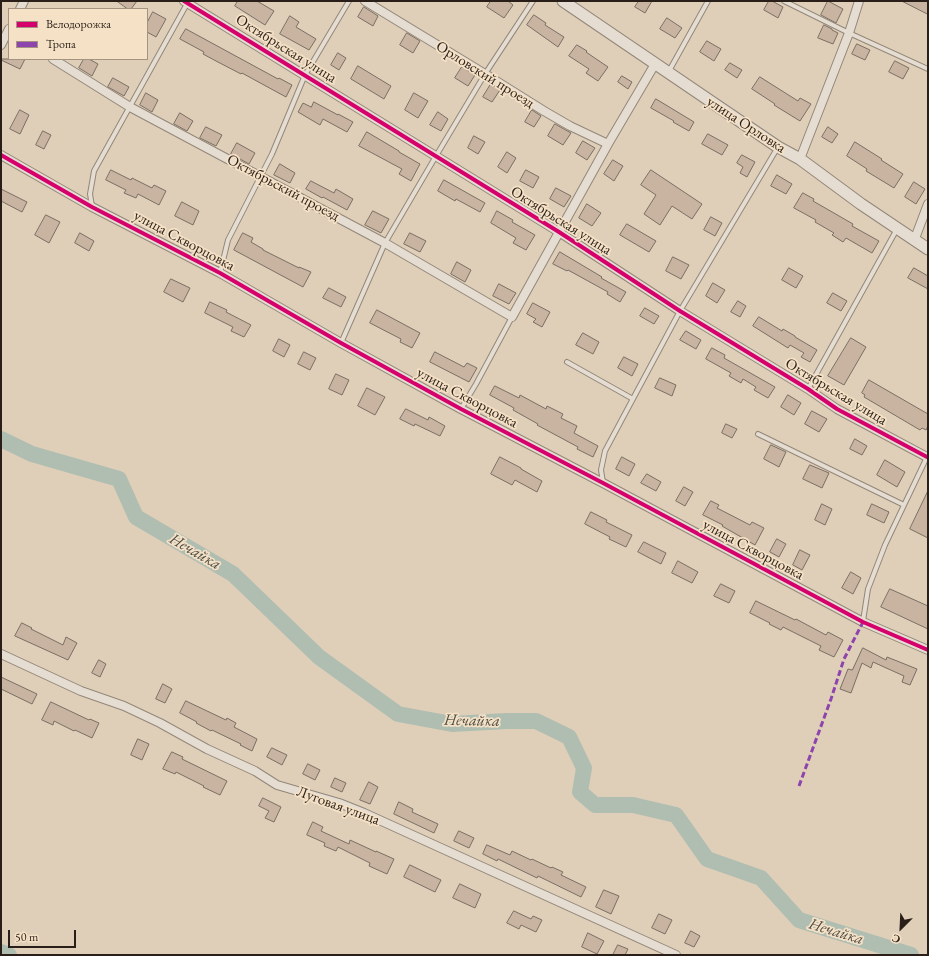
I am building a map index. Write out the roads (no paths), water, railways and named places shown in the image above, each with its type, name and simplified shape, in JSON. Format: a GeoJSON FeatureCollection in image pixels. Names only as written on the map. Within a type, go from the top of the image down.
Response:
{"type":"FeatureCollection","features":[{"type":"Feature","properties":{"kind":"street","name":"Орловский проезд"},"geometry":{"type":"LineString","coordinates":[[365,1],[544,111],[570,126],[608,144]]}},
{"type":"Feature","properties":{"kind":"street","name":"улица Орловка"},"geometry":{"type":"LineString","coordinates":[[562,1],[778,147],[800,160],[914,241],[928,249]]}},
{"type":"Feature","properties":{"kind":"street"},"geometry":{"type":"LineString","coordinates":[[800,160],[849,33],[859,1]]}},
{"type":"Feature","properties":{"kind":"street","name":"Октябрьская улица"},"geometry":{"type":"LineString","coordinates":[[187,2],[559,232],[680,312],[808,389],[837,409],[927,456]]}},
{"type":"Feature","properties":{"kind":"street"},"geometry":{"type":"LineString","coordinates":[[1,45],[7,30]]}},
{"type":"Feature","properties":{"kind":"street","name":"Октябрьский проезд"},"geometry":{"type":"LineString","coordinates":[[55,60],[130,106],[386,243],[512,317]]}},
{"type":"Feature","properties":{"kind":"street"},"geometry":{"type":"LineString","coordinates":[[512,317],[608,144],[655,64]]}},
{"type":"Feature","properties":{"kind":"street","name":"улица Скворцовка"},"geometry":{"type":"LineString","coordinates":[[1,155],[92,207],[220,273],[341,343],[461,409],[863,622],[928,650]]}},
{"type":"Feature","properties":{"kind":"street"},"geometry":{"type":"LineString","coordinates":[[914,241],[928,204]]}},
{"type":"Feature","properties":{"kind":"street","name":"Луговая улица"},"geometry":{"type":"LineString","coordinates":[[1,654],[81,691],[124,706],[160,723],[207,749],[255,771],[277,785],[364,813],[676,955]]}},
{"type":"Feature","properties":{"kind":"lane"},"geometry":{"type":"LineString","coordinates":[[220,273],[228,240],[272,154],[305,75],[349,1]]}},
{"type":"Feature","properties":{"kind":"lane"},"geometry":{"type":"LineString","coordinates":[[341,343],[386,243],[485,74],[533,1]]}},
{"type":"Feature","properties":{"kind":"lane"},"geometry":{"type":"LineString","coordinates":[[668,73],[708,1]]}},
{"type":"Feature","properties":{"kind":"lane"},"geometry":{"type":"LineString","coordinates":[[784,1],[928,69]]}},
{"type":"Feature","properties":{"kind":"lane"},"geometry":{"type":"LineString","coordinates":[[92,207],[90,194],[94,171],[187,2]]}},
{"type":"Feature","properties":{"kind":"lane"},"geometry":{"type":"LineString","coordinates":[[603,483],[601,470],[605,451],[680,312],[778,147]]}},
{"type":"Feature","properties":{"kind":"lane"},"geometry":{"type":"LineString","coordinates":[[808,389],[897,229]]}},
{"type":"Feature","properties":{"kind":"lane"},"geometry":{"type":"LineString","coordinates":[[461,409],[512,317]]}},
{"type":"Feature","properties":{"kind":"lane"},"geometry":{"type":"LineString","coordinates":[[567,362],[633,399]]}},
{"type":"Feature","properties":{"kind":"lane"},"geometry":{"type":"LineString","coordinates":[[758,434],[904,505]]}},
{"type":"Feature","properties":{"kind":"lane"},"geometry":{"type":"LineString","coordinates":[[863,622],[868,589],[885,545],[927,456]]}},
{"type":"Feature","properties":{"kind":"waterway","name":"Нечайка"},"geometry":{"type":"LineString","coordinates":[[1,439],[32,454],[119,479],[136,517],[233,574],[319,657],[398,714],[452,724],[536,721],[569,737],[584,768],[580,792],[595,805],[633,805],[676,815],[707,859],[761,878],[799,920],[911,955]]}},
{"type":"Feature","properties":{"kind":"waterway"},"geometry":{"type":"LineString","coordinates":[[1,952],[9,955]]}}]}
